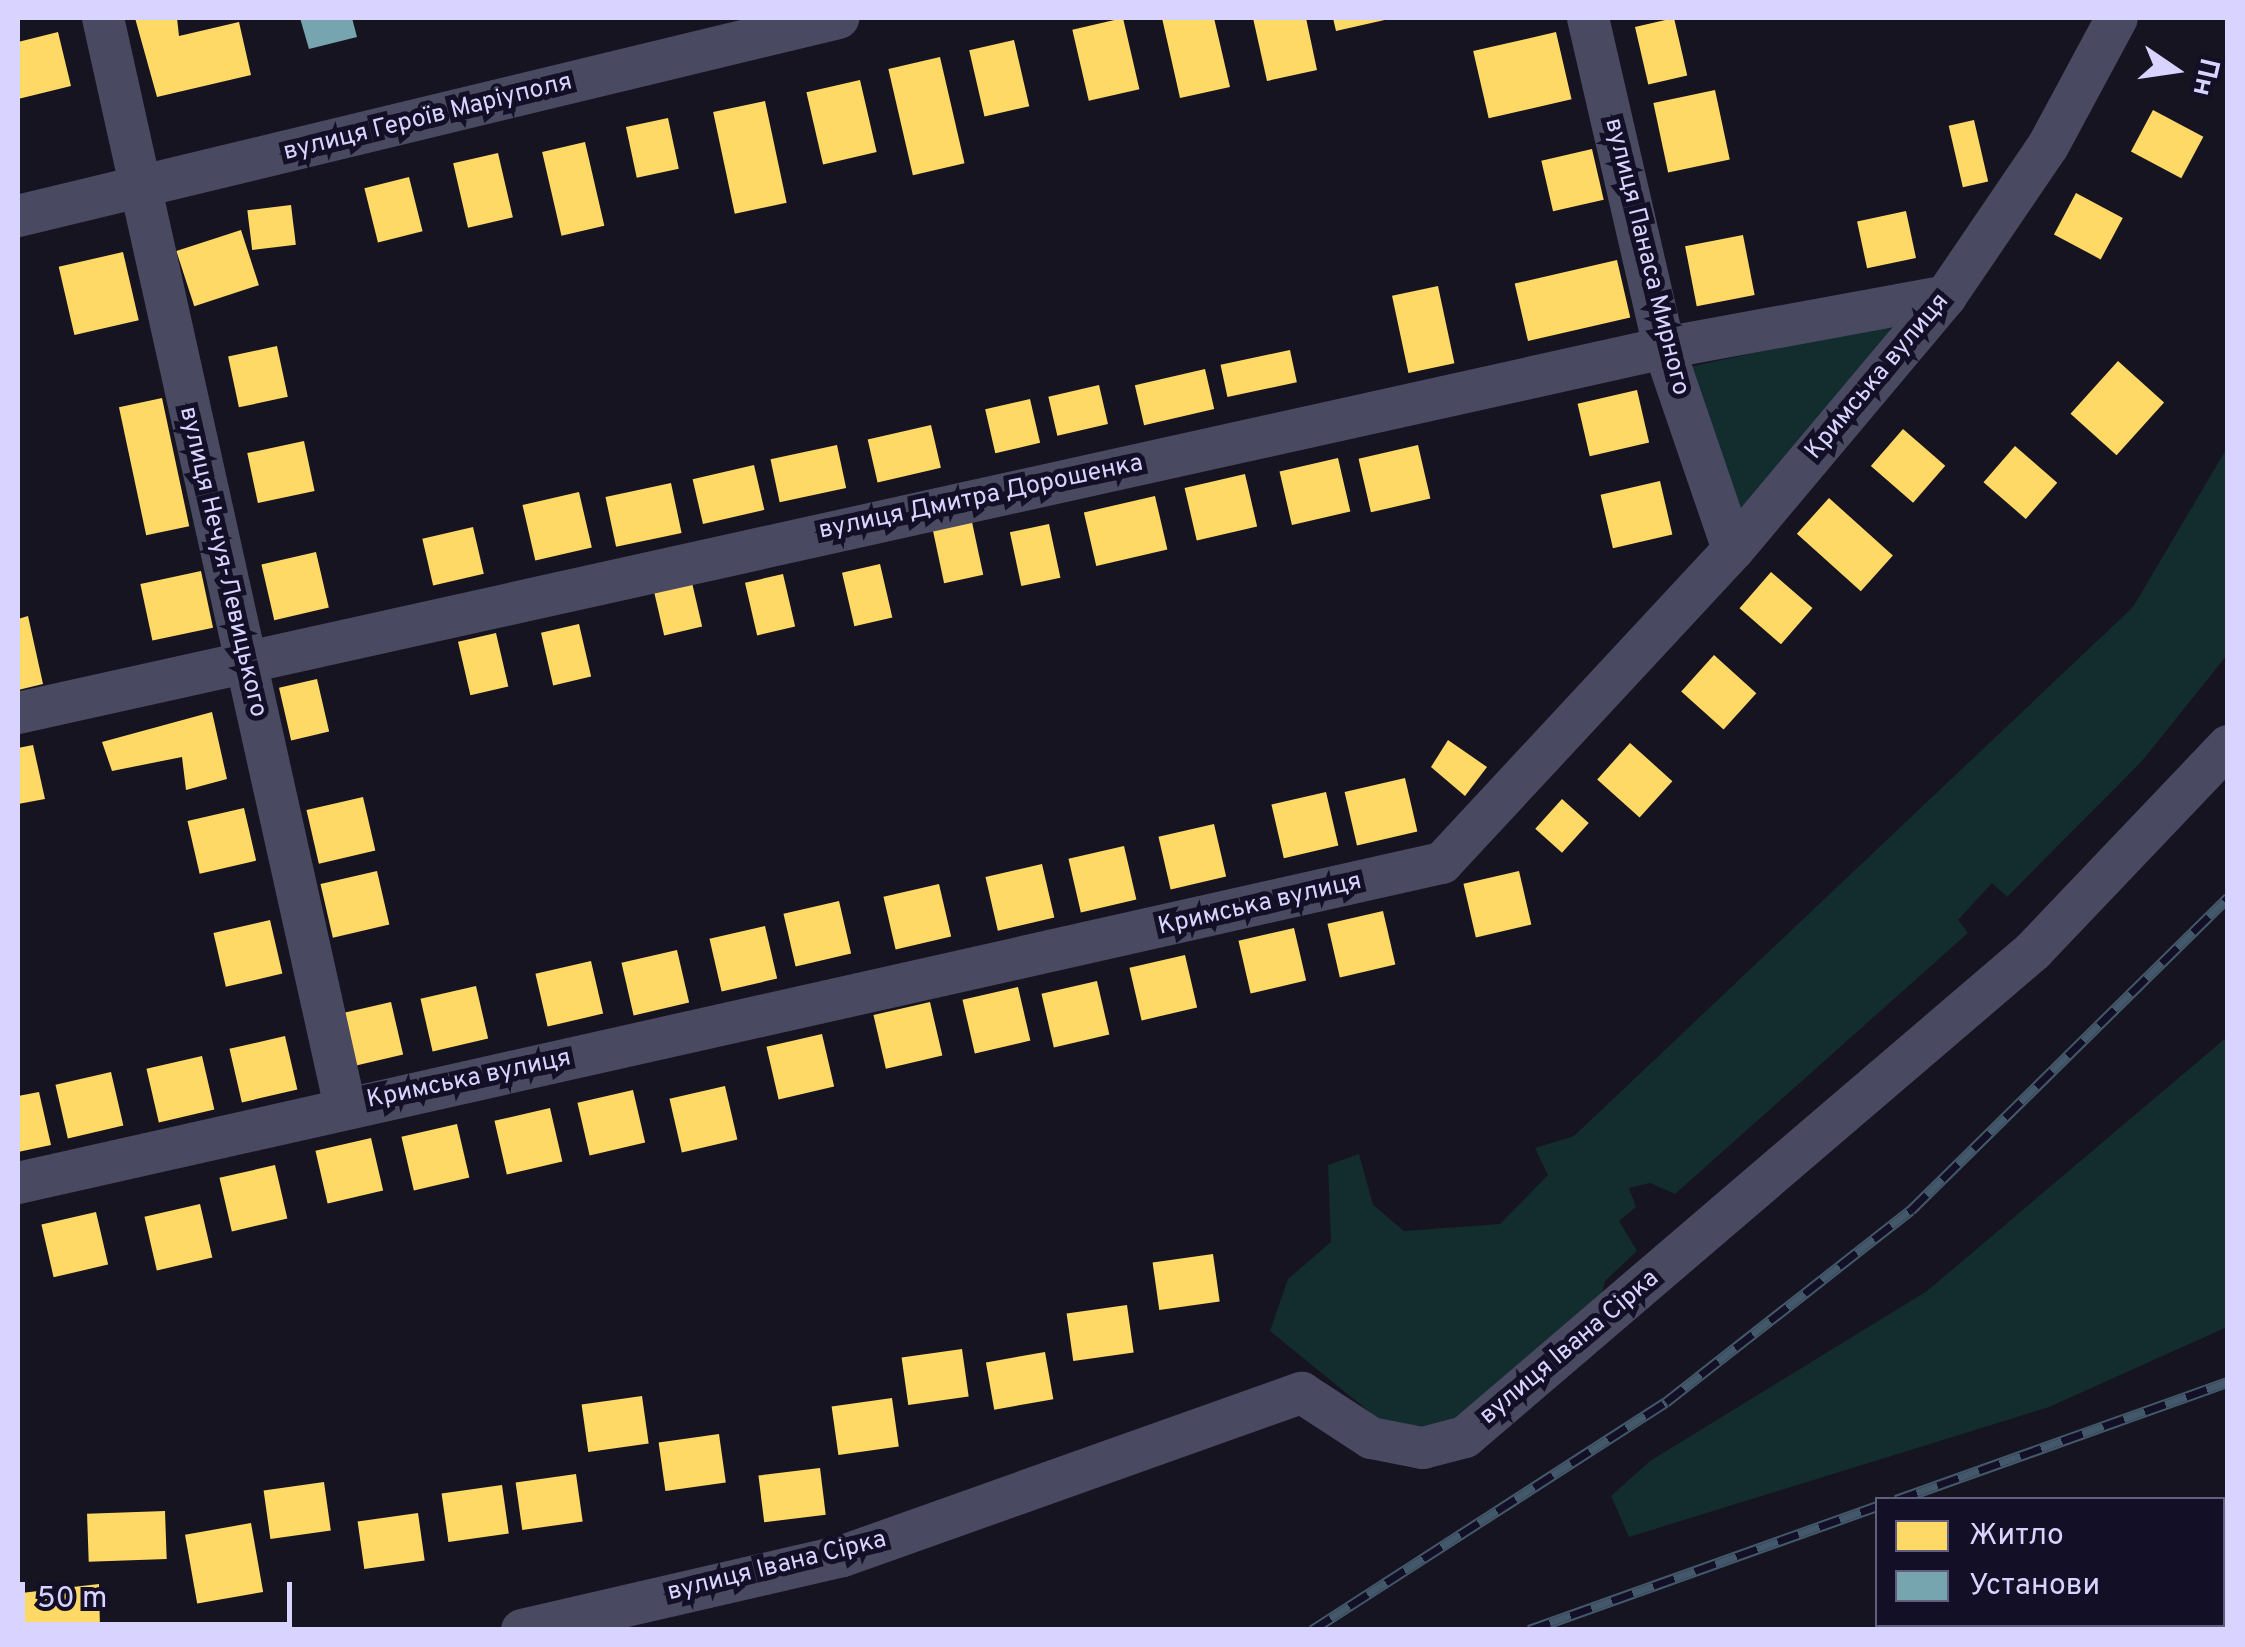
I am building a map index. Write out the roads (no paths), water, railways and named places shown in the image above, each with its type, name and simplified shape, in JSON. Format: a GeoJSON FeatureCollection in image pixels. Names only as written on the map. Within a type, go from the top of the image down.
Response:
{"type":"FeatureCollection","features":[{"type":"Feature","properties":{"kind":"street","name":"вулиця Нечуя-Левицького"},"geometry":{"type":"LineString","coordinates":[[103,18],[345,1107]]}},
{"type":"Feature","properties":{"kind":"street","name":"вулиця Героїв Маріуполя"},"geometry":{"type":"LineString","coordinates":[[18,216],[838,18]]}},
{"type":"Feature","properties":{"kind":"street","name":"вулиця Панаса Мирного"},"geometry":{"type":"LineString","coordinates":[[1588,18],[1664,348],[1732,550]]}},
{"type":"Feature","properties":{"kind":"street","name":"Кримська вулиця"},"geometry":{"type":"LineString","coordinates":[[18,1183],[1442,863],[1732,550],[1946,296],[2048,146],[2117,18]]}},
{"type":"Feature","properties":{"kind":"street","name":"вулиця Дмитра Дорошенка"},"geometry":{"type":"LineString","coordinates":[[18,713],[1664,348],[1946,296]]}},
{"type":"Feature","properties":{"kind":"street","name":"вулиця Івана Сірка"},"geometry":{"type":"LineString","coordinates":[[522,1630],[843,1556],[1302,1393],[1371,1438],[1423,1448],[1465,1437],[2034,951],[2228,746]]}},
{"type":"Feature","properties":{"kind":"railway"},"geometry":{"type":"LineString","coordinates":[[1312,1630],[1666,1402],[1911,1210],[2228,897]]}},
{"type":"Feature","properties":{"kind":"railway"},"geometry":{"type":"LineString","coordinates":[[1904,1497],[2228,1382]]}},
{"type":"Feature","properties":{"kind":"railway"},"geometry":{"type":"LineString","coordinates":[[1529,1630],[1875,1507]]}},
{"type":"Feature","properties":{"kind":"railway"},"geometry":{"type":"LineString","coordinates":[[1903,1630],[1910,1627]]}}]}
